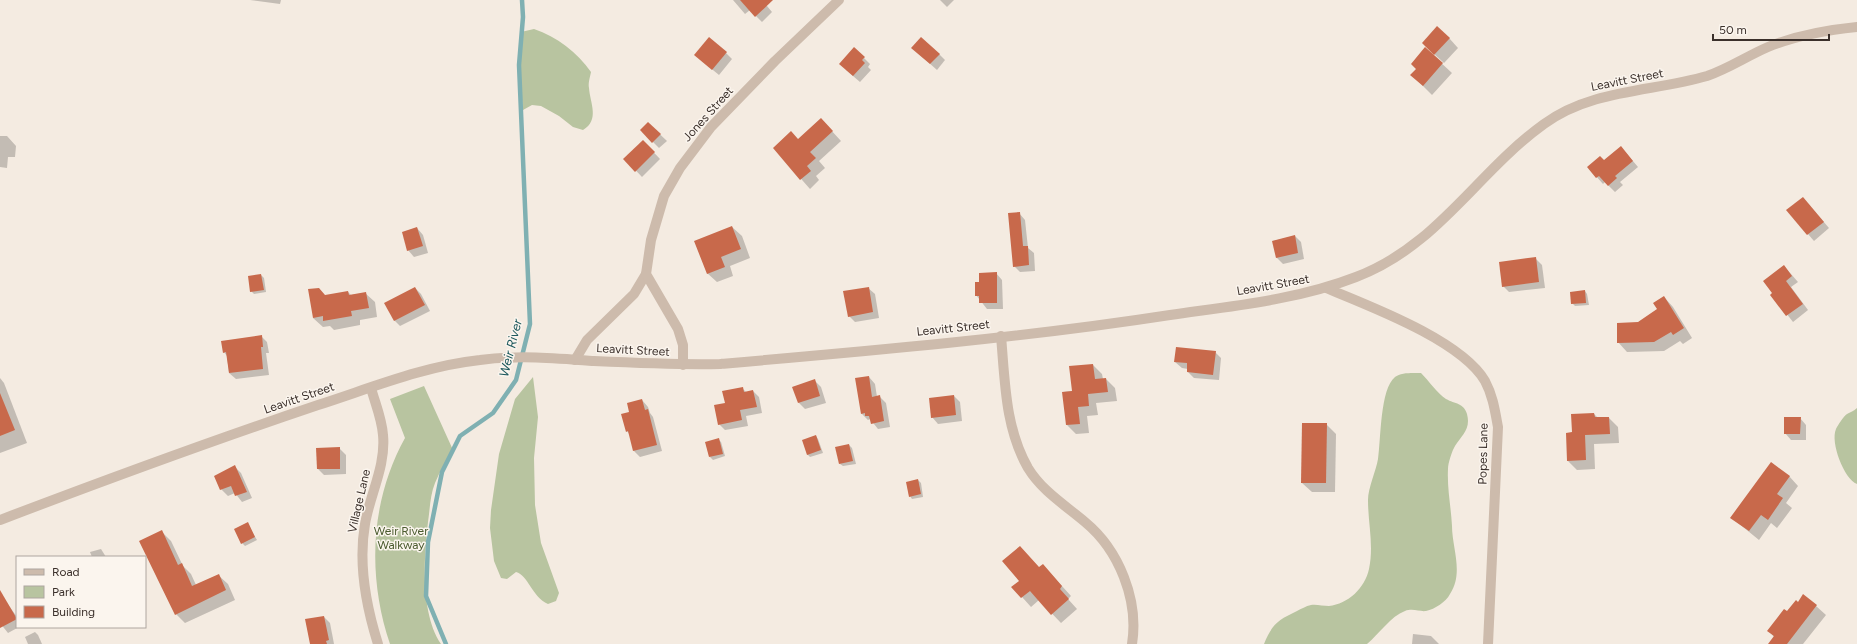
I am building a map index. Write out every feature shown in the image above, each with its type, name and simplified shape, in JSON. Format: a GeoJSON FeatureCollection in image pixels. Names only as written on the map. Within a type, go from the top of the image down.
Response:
{"type":"FeatureCollection","features":[{"type":"Feature","properties":{"kind":"street","name":"Jones Street"},"geometry":{"type":"LineString","coordinates":[[575,360],[587,340],[634,294],[646,274],[656,221],[664,196],[680,168],[711,127],[839,0]]}},
{"type":"Feature","properties":{"kind":"street"},"geometry":{"type":"LineString","coordinates":[[1844,28],[1857,20]]}},
{"type":"Feature","properties":{"kind":"street","name":"Leavitt Street"},"geometry":{"type":"LineString","coordinates":[[0,520],[175,454],[428,369],[466,362],[492,358],[552,358],[683,365],[720,364],[1001,336],[1152,318],[1283,298],[1326,288],[1358,277],[1389,262],[1411,248],[1429,233],[1522,142],[1545,123],[1582,102],[1604,96],[1670,85],[1711,75],[1746,57],[1791,39],[1844,28],[1857,28]]}},
{"type":"Feature","properties":{"kind":"street"},"geometry":{"type":"LineString","coordinates":[[646,274],[678,329],[683,345],[683,365]]}},
{"type":"Feature","properties":{"kind":"street","name":"Popes Lane"},"geometry":{"type":"LineString","coordinates":[[1326,288],[1401,319],[1449,347],[1469,362],[1484,380],[1493,400],[1498,428],[1488,644]]}},
{"type":"Feature","properties":{"kind":"street"},"geometry":{"type":"LineString","coordinates":[[1001,336],[1008,410],[1013,433],[1021,456],[1039,483],[1094,531],[1112,554],[1127,588],[1133,610],[1132,644]]}},
{"type":"Feature","properties":{"kind":"street","name":"Village Lane"},"geometry":{"type":"LineString","coordinates":[[371,388],[381,423],[383,448],[381,464],[365,524],[362,555],[364,586],[378,644]]}},
{"type":"Feature","properties":{"kind":"green space"},"geometry":{"type":"Polygon","coordinates":[[[534,29],[551,36],[566,46],[591,72],[589,86],[593,116],[588,126],[583,130],[573,127],[559,116],[541,106],[532,105],[523,110],[519,69],[521,32],[534,29]]]}},
{"type":"Feature","properties":{"kind":"green space"},"geometry":{"type":"Polygon","coordinates":[[[1407,373],[1421,373],[1446,399],[1459,404],[1464,408],[1468,419],[1467,428],[1454,448],[1448,466],[1452,534],[1457,569],[1454,586],[1450,594],[1443,602],[1429,610],[1408,610],[1400,613],[1367,644],[1264,644],[1273,627],[1280,620],[1309,605],[1329,606],[1343,602],[1355,594],[1364,583],[1369,569],[1371,551],[1368,495],[1378,459],[1382,415],[1386,392],[1390,383],[1398,375],[1407,373]]]}},
{"type":"Feature","properties":{"kind":"green space"},"geometry":{"type":"Polygon","coordinates":[[[533,377],[538,417],[534,458],[535,505],[541,543],[559,593],[556,601],[548,604],[538,596],[520,574],[516,572],[507,579],[501,578],[494,561],[490,528],[499,454],[515,399],[533,377]]]}},
{"type":"Feature","properties":{"kind":"green space","name":"Weir River Walkway"},"geometry":{"type":"Polygon","coordinates":[[[424,386],[453,450],[441,470],[433,488],[430,502],[425,551],[425,584],[427,601],[434,631],[441,644],[390,644],[378,592],[375,566],[376,539],[379,513],[385,487],[393,462],[405,438],[390,399],[424,386]]]}},
{"type":"Feature","properties":{"kind":"green space"},"geometry":{"type":"Polygon","coordinates":[[[1857,408],[1857,484],[1847,475],[1839,460],[1835,435],[1839,423],[1847,414],[1857,408]]]}},
{"type":"Feature","properties":{"kind":"building"},"geometry":{"type":"Polygon","coordinates":[[[740,0],[773,0],[755,17],[740,0]]]}},
{"type":"Feature","properties":{"kind":"building"},"geometry":{"type":"Polygon","coordinates":[[[1437,26],[1450,38],[1434,55],[1422,43],[1437,26]]]}},
{"type":"Feature","properties":{"kind":"building"},"geometry":{"type":"Polygon","coordinates":[[[709,37],[727,52],[712,70],[694,55],[709,37]]]}},
{"type":"Feature","properties":{"kind":"building"},"geometry":{"type":"Polygon","coordinates":[[[921,37],[940,54],[930,64],[911,48],[921,37]]]}},
{"type":"Feature","properties":{"kind":"building"},"geometry":{"type":"Polygon","coordinates":[[[854,47],[865,57],[862,60],[865,63],[853,76],[839,64],[854,47]]]}},
{"type":"Feature","properties":{"kind":"building"},"geometry":{"type":"Polygon","coordinates":[[[1425,47],[1443,63],[1423,86],[1410,75],[1416,69],[1411,64],[1425,47]]]}},
{"type":"Feature","properties":{"kind":"building"},"geometry":{"type":"Polygon","coordinates":[[[821,118],[833,131],[810,152],[816,158],[807,166],[811,171],[800,180],[773,148],[791,131],[798,139],[821,118]]]}},
{"type":"Feature","properties":{"kind":"building"},"geometry":{"type":"Polygon","coordinates":[[[648,122],[661,134],[652,143],[640,130],[648,122]]]}},
{"type":"Feature","properties":{"kind":"building"},"geometry":{"type":"Polygon","coordinates":[[[643,140],[655,152],[635,172],[623,159],[643,140]]]}},
{"type":"Feature","properties":{"kind":"building"},"geometry":{"type":"Polygon","coordinates":[[[1621,146],[1633,161],[1615,176],[1617,178],[1608,186],[1599,176],[1596,178],[1587,167],[1600,156],[1604,160],[1621,146]]]}},
{"type":"Feature","properties":{"kind":"building"},"geometry":{"type":"Polygon","coordinates":[[[1803,197],[1824,222],[1807,235],[1786,210],[1803,197]]]}},
{"type":"Feature","properties":{"kind":"building"},"geometry":{"type":"Polygon","coordinates":[[[1020,212],[1023,246],[1028,246],[1029,265],[1013,267],[1008,213],[1020,212]]]}},
{"type":"Feature","properties":{"kind":"building"},"geometry":{"type":"Polygon","coordinates":[[[732,226],[741,249],[721,257],[725,267],[707,274],[694,241],[732,226]]]}},
{"type":"Feature","properties":{"kind":"building"},"geometry":{"type":"Polygon","coordinates":[[[417,227],[423,246],[407,251],[402,232],[417,227]]]}},
{"type":"Feature","properties":{"kind":"building"},"geometry":{"type":"Polygon","coordinates":[[[1295,235],[1298,253],[1276,258],[1272,241],[1295,235]]]}},
{"type":"Feature","properties":{"kind":"building"},"geometry":{"type":"Polygon","coordinates":[[[1536,257],[1539,282],[1502,287],[1499,262],[1536,257]]]}},
{"type":"Feature","properties":{"kind":"building"},"geometry":{"type":"Polygon","coordinates":[[[1784,265],[1792,276],[1786,281],[1803,304],[1786,316],[1770,295],[1772,293],[1763,281],[1784,265]]]}},
{"type":"Feature","properties":{"kind":"building"},"geometry":{"type":"Polygon","coordinates":[[[997,272],[997,303],[979,303],[979,296],[975,296],[975,282],[979,282],[979,273],[997,272]]]}},
{"type":"Feature","properties":{"kind":"building"},"geometry":{"type":"Polygon","coordinates":[[[261,274],[264,290],[250,292],[248,276],[261,274]]]}},
{"type":"Feature","properties":{"kind":"building"},"geometry":{"type":"Polygon","coordinates":[[[415,287],[425,305],[394,321],[384,303],[415,287]]]}},
{"type":"Feature","properties":{"kind":"building"},"geometry":{"type":"Polygon","coordinates":[[[869,287],[873,312],[848,317],[843,291],[869,287]]]}},
{"type":"Feature","properties":{"kind":"building"},"geometry":{"type":"Polygon","coordinates":[[[319,288],[325,295],[348,291],[349,295],[366,292],[369,308],[351,311],[352,316],[323,321],[323,316],[313,318],[308,289],[319,288]]]}},
{"type":"Feature","properties":{"kind":"building"},"geometry":{"type":"Polygon","coordinates":[[[1585,290],[1586,303],[1571,304],[1570,292],[1585,290]]]}},
{"type":"Feature","properties":{"kind":"building"},"geometry":{"type":"Polygon","coordinates":[[[1664,296],[1684,328],[1673,335],[1671,332],[1654,342],[1617,343],[1617,323],[1638,322],[1657,309],[1653,303],[1664,296]]]}},
{"type":"Feature","properties":{"kind":"building"},"geometry":{"type":"Polygon","coordinates":[[[262,335],[263,347],[261,347],[263,369],[229,373],[226,352],[223,353],[221,341],[262,335]]]}},
{"type":"Feature","properties":{"kind":"building"},"geometry":{"type":"Polygon","coordinates":[[[1176,347],[1216,351],[1213,375],[1187,372],[1187,363],[1174,362],[1176,347]]]}},
{"type":"Feature","properties":{"kind":"building"},"geometry":{"type":"Polygon","coordinates":[[[1093,364],[1095,379],[1106,378],[1108,392],[1088,394],[1089,406],[1078,407],[1080,424],[1066,425],[1062,392],[1072,391],[1069,366],[1093,364]]]}},
{"type":"Feature","properties":{"kind":"building"},"geometry":{"type":"Polygon","coordinates":[[[869,376],[872,397],[880,395],[884,421],[871,424],[869,416],[865,416],[865,413],[861,414],[855,378],[869,376]]]}},
{"type":"Feature","properties":{"kind":"building"},"geometry":{"type":"Polygon","coordinates":[[[815,379],[820,396],[798,403],[792,387],[815,379]]]}},
{"type":"Feature","properties":{"kind":"building"},"geometry":{"type":"Polygon","coordinates":[[[743,387],[744,392],[753,390],[757,407],[740,410],[742,420],[718,425],[714,405],[725,403],[722,391],[743,387]]]}},
{"type":"Feature","properties":{"kind":"building"},"geometry":{"type":"Polygon","coordinates":[[[0,393],[15,430],[0,436],[0,393]]]}},
{"type":"Feature","properties":{"kind":"building"},"geometry":{"type":"Polygon","coordinates":[[[954,395],[956,415],[931,418],[929,398],[954,395]]]}},
{"type":"Feature","properties":{"kind":"building"},"geometry":{"type":"Polygon","coordinates":[[[642,399],[645,410],[648,409],[657,445],[633,451],[628,431],[626,432],[621,414],[629,412],[627,403],[642,399]]]}},
{"type":"Feature","properties":{"kind":"building"},"geometry":{"type":"Polygon","coordinates":[[[1594,413],[1595,417],[1609,417],[1610,434],[1585,435],[1586,460],[1567,461],[1566,433],[1572,432],[1571,414],[1594,413]]]}},
{"type":"Feature","properties":{"kind":"building"},"geometry":{"type":"Polygon","coordinates":[[[1784,417],[1801,417],[1800,434],[1784,434],[1784,417]]]}},
{"type":"Feature","properties":{"kind":"building"},"geometry":{"type":"Polygon","coordinates":[[[1302,423],[1327,423],[1326,483],[1301,483],[1302,423]]]}},
{"type":"Feature","properties":{"kind":"building"},"geometry":{"type":"Polygon","coordinates":[[[816,435],[821,450],[807,455],[802,440],[816,435]]]}},
{"type":"Feature","properties":{"kind":"building"},"geometry":{"type":"Polygon","coordinates":[[[719,438],[723,454],[709,457],[705,442],[719,438]]]}},
{"type":"Feature","properties":{"kind":"building"},"geometry":{"type":"Polygon","coordinates":[[[849,444],[853,461],[839,464],[835,447],[849,444]]]}},
{"type":"Feature","properties":{"kind":"building"},"geometry":{"type":"Polygon","coordinates":[[[340,447],[340,469],[317,469],[316,448],[340,447]]]}},
{"type":"Feature","properties":{"kind":"building"},"geometry":{"type":"Polygon","coordinates":[[[1771,462],[1790,476],[1777,494],[1783,498],[1768,520],[1761,515],[1749,531],[1730,518],[1771,462]]]}},
{"type":"Feature","properties":{"kind":"building"},"geometry":{"type":"Polygon","coordinates":[[[235,465],[247,492],[235,496],[231,486],[220,490],[214,476],[235,465]]]}},
{"type":"Feature","properties":{"kind":"building"},"geometry":{"type":"Polygon","coordinates":[[[918,479],[921,494],[909,497],[906,482],[918,479]]]}},
{"type":"Feature","properties":{"kind":"building"},"geometry":{"type":"Polygon","coordinates":[[[248,522],[255,537],[241,544],[234,529],[248,522]]]}},
{"type":"Feature","properties":{"kind":"building"},"geometry":{"type":"Polygon","coordinates":[[[162,530],[178,565],[182,563],[192,586],[219,574],[226,590],[175,615],[139,541],[162,530]]]}},
{"type":"Feature","properties":{"kind":"building"},"geometry":{"type":"Polygon","coordinates":[[[1020,546],[1039,567],[1043,564],[1062,586],[1060,589],[1069,599],[1051,615],[1030,591],[1021,598],[1011,587],[1019,581],[1002,561],[1020,546]]]}},
{"type":"Feature","properties":{"kind":"building"},"geometry":{"type":"Polygon","coordinates":[[[0,590],[16,620],[0,628],[0,590]]]}},
{"type":"Feature","properties":{"kind":"building"},"geometry":{"type":"Polygon","coordinates":[[[1803,594],[1817,605],[1787,644],[1768,644],[1774,636],[1767,631],[1784,609],[1787,611],[1796,600],[1798,602],[1803,594]]]}},
{"type":"Feature","properties":{"kind":"building"},"geometry":{"type":"Polygon","coordinates":[[[324,616],[329,640],[326,641],[327,644],[310,644],[305,619],[324,616]]]}},
{"type":"Feature","properties":{"kind":"waterway","name":"Weir River"},"geometry":{"type":"LineString","coordinates":[[446,644],[426,596],[428,542],[442,472],[460,436],[493,413],[516,380],[530,324],[519,65],[523,17],[522,0]]}}]}
